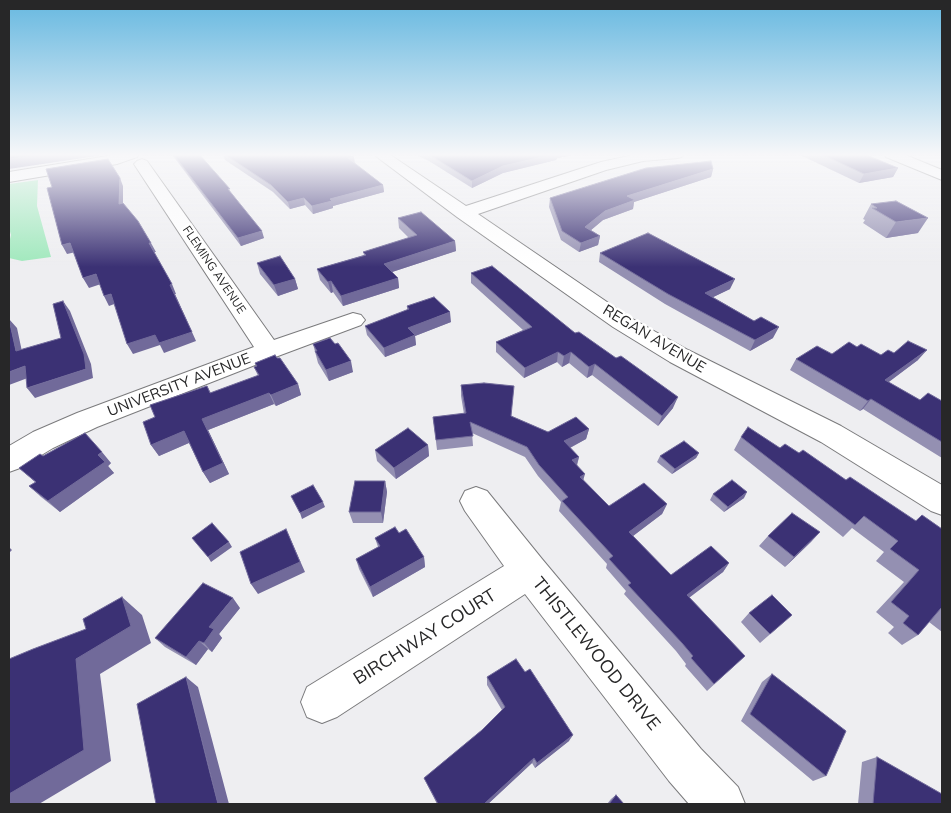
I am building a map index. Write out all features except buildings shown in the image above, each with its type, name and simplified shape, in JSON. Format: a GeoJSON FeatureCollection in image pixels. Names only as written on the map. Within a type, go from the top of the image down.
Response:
{"type":"FeatureCollection","features":[{"type":"Feature","properties":{"kind":"street","name":"FLEMING AVENUE"},"geometry":{"type":"LineString","coordinates":[[160,192],[269,350]]}},
{"type":"Feature","properties":{"kind":"street","name":"REGAN AVENUE"},"geometry":{"type":"LineString","coordinates":[[434,192],[621,322],[679,356],[831,434],[942,501]]}},
{"type":"Feature","properties":{"kind":"street"},"geometry":{"type":"LineString","coordinates":[[464,213],[527,192]]}},
{"type":"Feature","properties":{"kind":"street","name":"UNIVERSITY AVENUE"},"geometry":{"type":"LineString","coordinates":[[9,460],[43,440],[87,420],[353,320]]}},
{"type":"Feature","properties":{"kind":"street","name":"THISTLEWOOD DRIVE"},"geometry":{"type":"LineString","coordinates":[[476,500],[529,571],[685,765],[721,804]]}},
{"type":"Feature","properties":{"kind":"street","name":"BIRCHWAY COURT"},"geometry":{"type":"LineString","coordinates":[[322,702],[529,571]]}},
{"type":"Feature","properties":{"kind":"green space"},"geometry":{"type":"Polygon","coordinates":[[[9,192],[38,192],[37,206],[51,257],[22,261],[9,258],[11,235],[9,228],[9,192]]]}}]}
